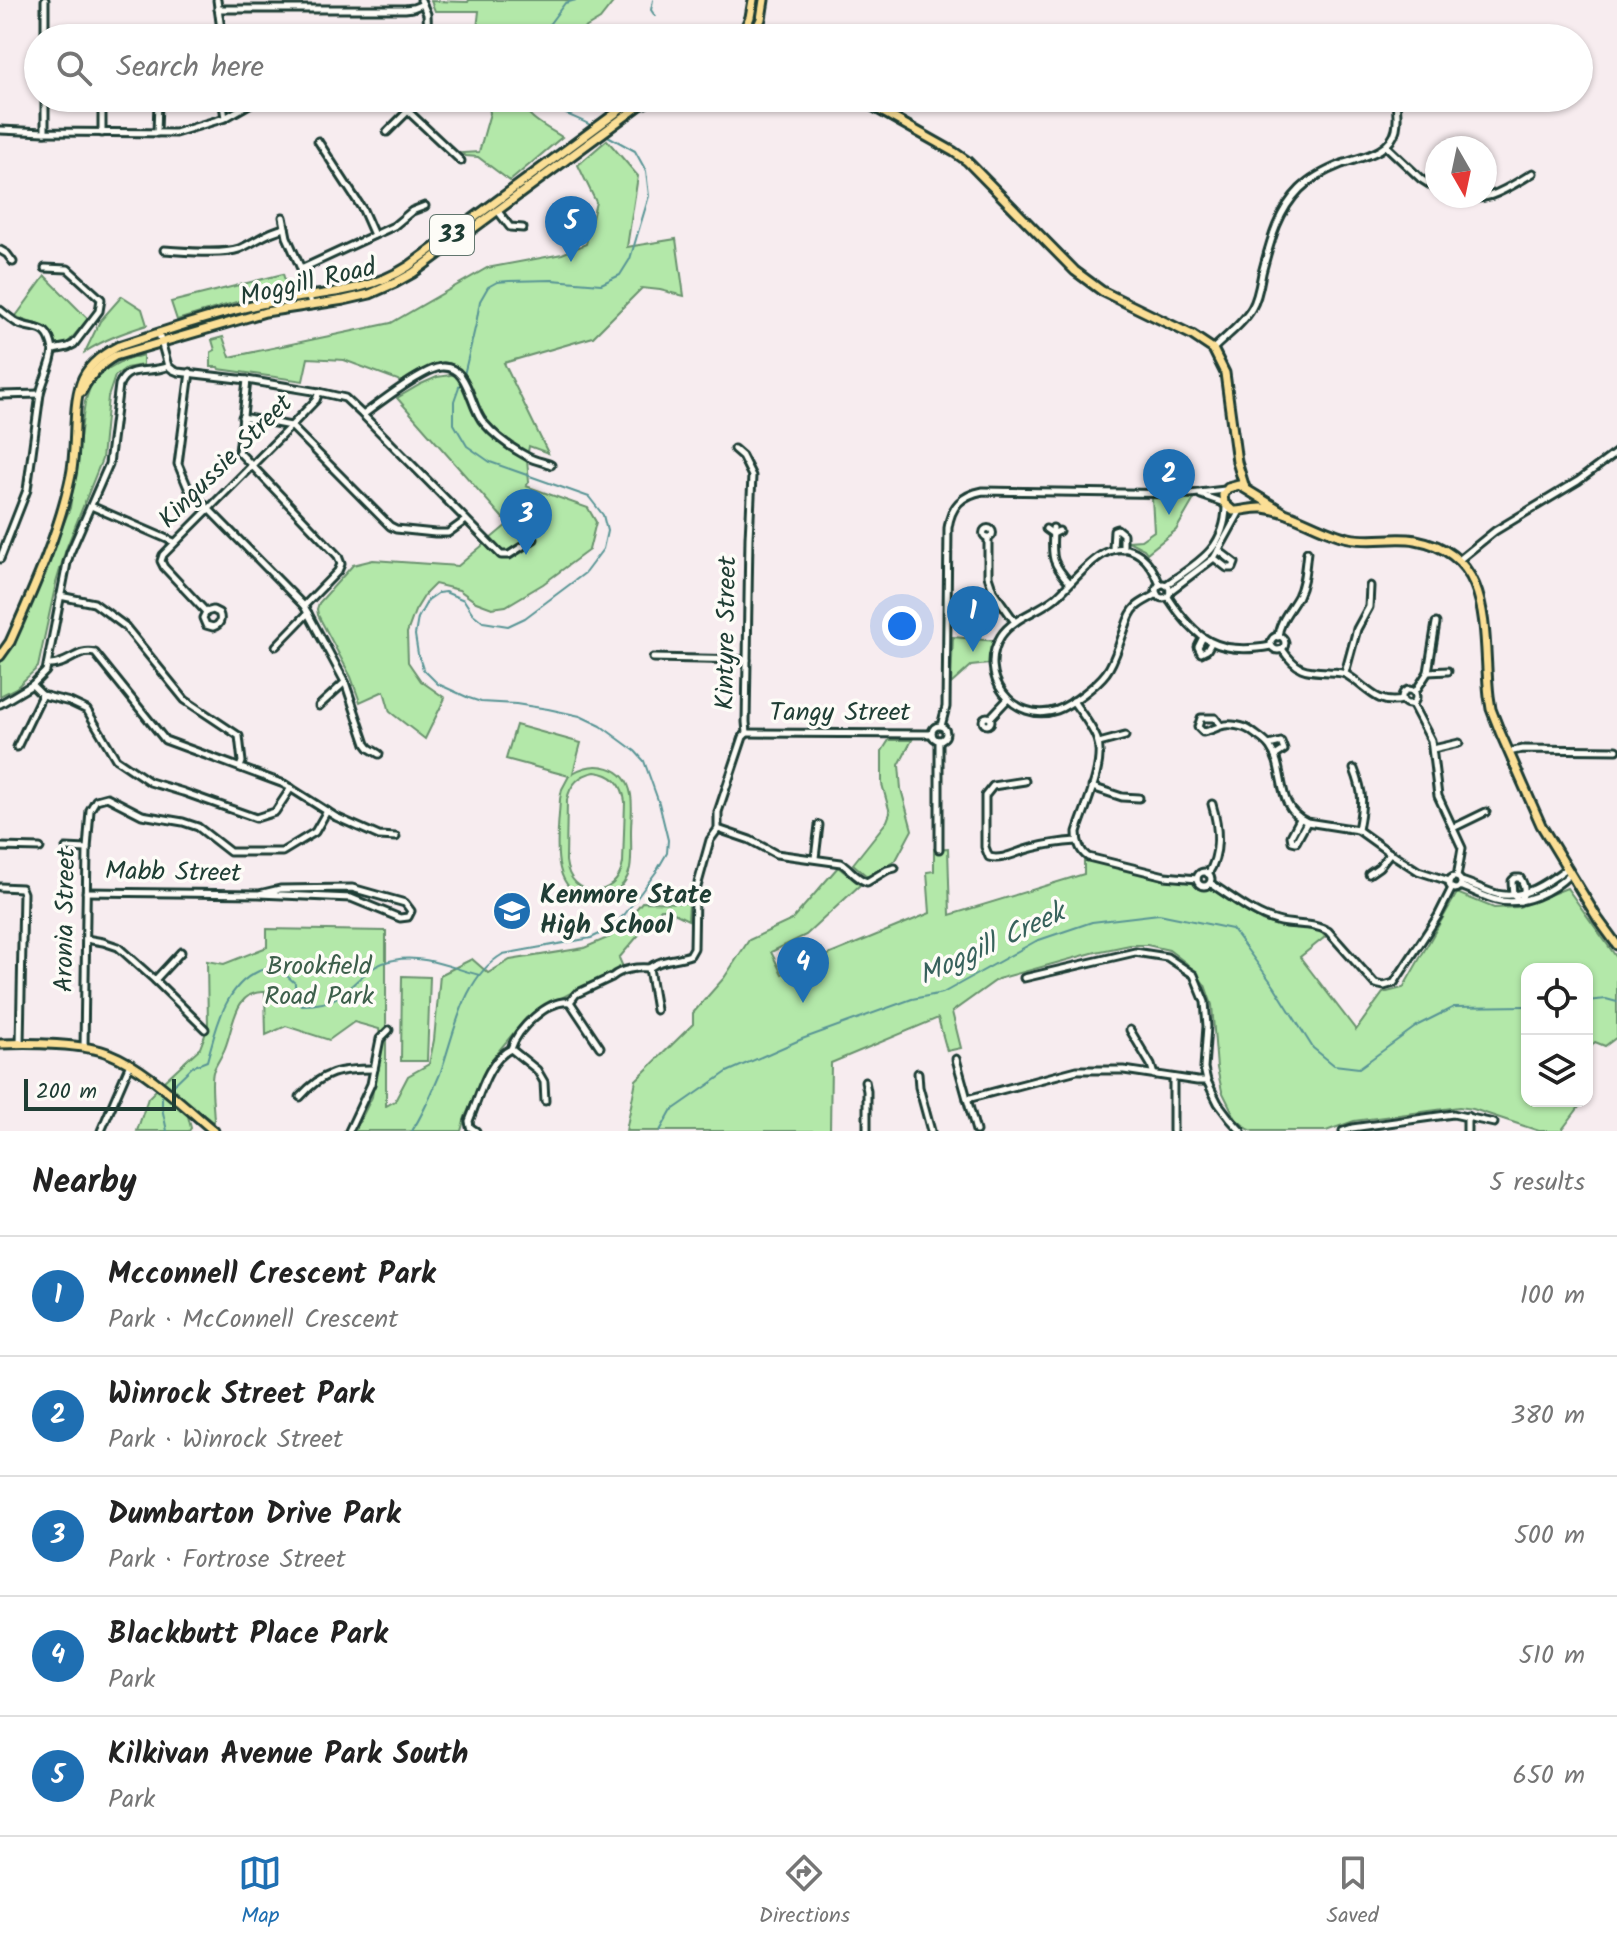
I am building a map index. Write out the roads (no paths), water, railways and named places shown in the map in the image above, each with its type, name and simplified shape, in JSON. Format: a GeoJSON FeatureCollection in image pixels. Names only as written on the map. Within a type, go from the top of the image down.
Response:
{"type":"FeatureCollection","features":[{"type":"Feature","properties":{"kind":"main road"},"geometry":{"type":"LineString","coordinates":[[747,24],[753,0]]}},
{"type":"Feature","properties":{"kind":"main road"},"geometry":{"type":"LineString","coordinates":[[759,24],[764,0]]}},
{"type":"Feature","properties":{"kind":"main road","name":"Moggill Road"},"geometry":{"type":"LineString","coordinates":[[160,338],[259,304],[363,287],[395,275],[495,207],[625,112]]}},
{"type":"Feature","properties":{"kind":"main road"},"geometry":{"type":"LineString","coordinates":[[883,112],[967,161],[1075,271],[1102,291],[1192,335],[1213,349],[1225,373],[1237,462],[1249,500],[1243,510]]}},
{"type":"Feature","properties":{"kind":"main road","name":"Moggill Road"},"geometry":{"type":"LineString","coordinates":[[0,656],[14,633],[56,532],[72,468],[82,379],[103,354],[119,346],[265,312],[354,298],[395,283],[413,273],[495,207]]}},
{"type":"Feature","properties":{"kind":"main road"},"geometry":{"type":"LineString","coordinates":[[1237,462],[1229,488],[1223,495],[1225,505],[1233,511],[1261,508],[1285,513]]}},
{"type":"Feature","properties":{"kind":"main road"},"geometry":{"type":"LineString","coordinates":[[1229,488],[1239,485],[1285,513],[1332,533],[1352,539],[1405,538],[1425,542],[1459,560],[1475,582],[1481,599],[1491,709],[1541,825],[1617,945]]}},
{"type":"Feature","properties":{"kind":"main road"},"geometry":{"type":"LineString","coordinates":[[0,1044],[84,1047],[110,1053],[130,1064],[214,1131]]}},
{"type":"Feature","properties":{"kind":"street"},"geometry":{"type":"LineString","coordinates":[[45,0],[45,24]]}},
{"type":"Feature","properties":{"kind":"street"},"geometry":{"type":"LineString","coordinates":[[217,0],[220,24]]}},
{"type":"Feature","properties":{"kind":"street"},"geometry":{"type":"LineString","coordinates":[[218,9],[413,8],[420,1],[427,14],[427,24]]}},
{"type":"Feature","properties":{"kind":"street"},"geometry":{"type":"LineString","coordinates":[[45,112],[45,132]]}},
{"type":"Feature","properties":{"kind":"street"},"geometry":{"type":"LineString","coordinates":[[102,112],[102,133]]}},
{"type":"Feature","properties":{"kind":"street"},"geometry":{"type":"LineString","coordinates":[[157,133],[158,112]]}},
{"type":"Feature","properties":{"kind":"street"},"geometry":{"type":"LineString","coordinates":[[224,112],[225,118]]}},
{"type":"Feature","properties":{"kind":"street"},"geometry":{"type":"LineString","coordinates":[[0,130],[175,133],[236,112]]}},
{"type":"Feature","properties":{"kind":"street"},"geometry":{"type":"LineString","coordinates":[[387,132],[407,112]]}},
{"type":"Feature","properties":{"kind":"street"},"geometry":{"type":"LineString","coordinates":[[409,112],[461,161]]}},
{"type":"Feature","properties":{"kind":"street"},"geometry":{"type":"LineString","coordinates":[[1213,349],[1253,307],[1271,238],[1286,206],[1301,188],[1320,174],[1386,146],[1396,132],[1397,112]]}},
{"type":"Feature","properties":{"kind":"street"},"geometry":{"type":"LineString","coordinates":[[318,141],[363,210],[374,235]]}},
{"type":"Feature","properties":{"kind":"street"},"geometry":{"type":"LineString","coordinates":[[1386,146],[1425,182]]}},
{"type":"Feature","properties":{"kind":"street"},"geometry":{"type":"LineString","coordinates":[[1497,194],[1533,173]]}},
{"type":"Feature","properties":{"kind":"street"},"geometry":{"type":"LineString","coordinates":[[301,269],[394,226],[412,211],[425,206]]}},
{"type":"Feature","properties":{"kind":"street"},"geometry":{"type":"LineString","coordinates":[[495,207],[510,227],[523,228]]}},
{"type":"Feature","properties":{"kind":"street"},"geometry":{"type":"LineString","coordinates":[[283,217],[311,305]]}},
{"type":"Feature","properties":{"kind":"street"},"geometry":{"type":"LineString","coordinates":[[164,250],[228,252],[270,231],[285,228]]}},
{"type":"Feature","properties":{"kind":"street"},"geometry":{"type":"LineString","coordinates":[[0,250],[13,262]]}},
{"type":"Feature","properties":{"kind":"street"},"geometry":{"type":"LineString","coordinates":[[45,268],[68,269],[101,302],[99,311],[74,344],[53,350]]}},
{"type":"Feature","properties":{"kind":"street"},"geometry":{"type":"LineString","coordinates":[[0,310],[18,323],[44,330],[53,350],[40,394],[27,490],[1,556]]}},
{"type":"Feature","properties":{"kind":"street"},"geometry":{"type":"LineString","coordinates":[[160,338],[168,366],[173,370],[345,398],[501,555],[509,555],[534,539]]}},
{"type":"Feature","properties":{"kind":"street"},"geometry":{"type":"LineString","coordinates":[[0,704],[32,685],[49,665],[70,553],[109,464],[122,377],[127,373],[168,366]]}},
{"type":"Feature","properties":{"kind":"street"},"geometry":{"type":"LineString","coordinates":[[363,415],[433,369],[449,368],[463,378],[482,421],[529,458],[551,465]]}},
{"type":"Feature","properties":{"kind":"street"},"geometry":{"type":"LineString","coordinates":[[190,372],[178,464],[188,488],[304,606],[345,682],[366,744],[379,754]]}},
{"type":"Feature","properties":{"kind":"street"},"geometry":{"type":"LineString","coordinates":[[247,380],[239,452],[338,556],[341,564],[304,606]]}},
{"type":"Feature","properties":{"kind":"street","name":"Kingussie Street"},"geometry":{"type":"LineString","coordinates":[[206,612],[161,560],[174,542],[316,400],[319,392]]}},
{"type":"Feature","properties":{"kind":"street"},"geometry":{"type":"LineString","coordinates":[[0,395],[40,394]]}},
{"type":"Feature","properties":{"kind":"street"},"geometry":{"type":"LineString","coordinates":[[242,417],[291,426],[396,529],[448,533],[466,520]]}},
{"type":"Feature","properties":{"kind":"street","name":"Kintyre Street"},"geometry":{"type":"LineString","coordinates":[[649,968],[656,962],[690,955],[694,948],[695,894],[710,840],[718,829],[718,812],[747,733],[752,476],[742,456],[734,449]]}},
{"type":"Feature","properties":{"kind":"street"},"geometry":{"type":"LineString","coordinates":[[1459,560],[1495,531],[1578,481],[1617,452]]}},
{"type":"Feature","properties":{"kind":"street"},"geometry":{"type":"LineString","coordinates":[[941,726],[946,707],[948,528],[950,515],[967,495],[983,491],[1196,493],[1229,488]]}},
{"type":"Feature","properties":{"kind":"street"},"geometry":{"type":"LineString","coordinates":[[1196,493],[1225,505],[1225,522],[1214,558],[1166,590],[1156,590],[1157,594],[1136,607],[1107,673],[1073,701],[1045,713],[1032,712],[1007,700],[992,665],[997,643],[1015,622],[1056,597],[1094,560],[1113,549],[1132,551],[1141,556],[1166,590],[1179,614],[1202,638],[1239,649],[1271,646],[1276,650],[1282,649]]}},
{"type":"Feature","properties":{"kind":"street"},"geometry":{"type":"LineString","coordinates":[[91,506],[174,542]]}},
{"type":"Feature","properties":{"kind":"street"},"geometry":{"type":"LineString","coordinates":[[1157,594],[1162,598],[1166,590],[1216,550],[1243,510]]}},
{"type":"Feature","properties":{"kind":"street"},"geometry":{"type":"LineString","coordinates":[[1113,549],[1113,534],[1117,529],[1123,534],[1123,549]]}},
{"type":"Feature","properties":{"kind":"street"},"geometry":{"type":"LineString","coordinates":[[1053,530],[1055,566],[1070,583]]}},
{"type":"Feature","properties":{"kind":"street"},"geometry":{"type":"LineString","coordinates":[[988,537],[988,576],[993,591],[1015,622]]}},
{"type":"Feature","properties":{"kind":"street"},"geometry":{"type":"LineString","coordinates":[[1214,558],[1227,568],[1233,568],[1235,563],[1216,550]]}},
{"type":"Feature","properties":{"kind":"street"},"geometry":{"type":"LineString","coordinates":[[1278,637],[1304,581],[1307,552]]}},
{"type":"Feature","properties":{"kind":"street"},"geometry":{"type":"LineString","coordinates":[[1345,673],[1357,629],[1369,607],[1370,586]]}},
{"type":"Feature","properties":{"kind":"street"},"geometry":{"type":"LineString","coordinates":[[60,596],[94,603],[125,626],[185,700],[239,736],[240,767]]}},
{"type":"Feature","properties":{"kind":"street"},"geometry":{"type":"LineString","coordinates":[[276,646],[308,613]]}},
{"type":"Feature","properties":{"kind":"street"},"geometry":{"type":"LineString","coordinates":[[1412,704],[1417,699],[1415,692],[1428,672],[1436,623]]}},
{"type":"Feature","properties":{"kind":"street"},"geometry":{"type":"LineString","coordinates":[[1271,646],[1272,639],[1278,637]]}},
{"type":"Feature","properties":{"kind":"street"},"geometry":{"type":"LineString","coordinates":[[1278,637],[1284,642],[1282,649],[1291,663],[1306,672],[1345,673],[1378,699],[1402,700]]}},
{"type":"Feature","properties":{"kind":"street"},"geometry":{"type":"LineString","coordinates":[[1202,638],[1198,647],[1201,653],[1211,643]]}},
{"type":"Feature","properties":{"kind":"street"},"geometry":{"type":"LineString","coordinates":[[49,665],[65,663],[91,651],[162,738],[284,784],[327,811],[379,836],[396,837]]}},
{"type":"Feature","properties":{"kind":"street"},"geometry":{"type":"LineString","coordinates":[[653,658],[747,660]]}},
{"type":"Feature","properties":{"kind":"street"},"geometry":{"type":"LineString","coordinates":[[1428,672],[1448,671]]}},
{"type":"Feature","properties":{"kind":"street"},"geometry":{"type":"LineString","coordinates":[[319,706],[345,682]]}},
{"type":"Feature","properties":{"kind":"street"},"geometry":{"type":"LineString","coordinates":[[32,685],[42,695],[87,710],[116,759],[150,782],[256,818],[275,812],[291,788]]}},
{"type":"Feature","properties":{"kind":"street"},"geometry":{"type":"LineString","coordinates":[[1402,700],[1405,691],[1415,692]]}},
{"type":"Feature","properties":{"kind":"street"},"geometry":{"type":"LineString","coordinates":[[17,747],[42,695]]}},
{"type":"Feature","properties":{"kind":"street"},"geometry":{"type":"LineString","coordinates":[[990,718],[1007,700]]}},
{"type":"Feature","properties":{"kind":"street"},"geometry":{"type":"LineString","coordinates":[[1402,700],[1412,704]]}},
{"type":"Feature","properties":{"kind":"street"},"geometry":{"type":"LineString","coordinates":[[1073,701],[1095,735],[1100,758],[1077,832],[1082,853],[1165,876],[1197,879],[1204,886],[1210,883]]}},
{"type":"Feature","properties":{"kind":"street"},"geometry":{"type":"LineString","coordinates":[[1412,704],[1431,740],[1438,796],[1462,848],[1458,888],[1452,888]]}},
{"type":"Feature","properties":{"kind":"street"},"geometry":{"type":"LineString","coordinates":[[939,740],[932,734],[934,728],[941,726]]}},
{"type":"Feature","properties":{"kind":"street"},"geometry":{"type":"LineString","coordinates":[[939,740],[947,735],[941,726]]}},
{"type":"Feature","properties":{"kind":"street"},"geometry":{"type":"LineString","coordinates":[[1221,726],[1245,727],[1269,745],[1275,756],[1285,800],[1303,821],[1358,830],[1418,871],[1449,881]]}},
{"type":"Feature","properties":{"kind":"street","name":"Tangy Street"},"geometry":{"type":"LineString","coordinates":[[747,733],[932,734]]}},
{"type":"Feature","properties":{"kind":"street"},"geometry":{"type":"LineString","coordinates":[[1098,743],[1125,736]]}},
{"type":"Feature","properties":{"kind":"street"},"geometry":{"type":"LineString","coordinates":[[939,740],[939,849]]}},
{"type":"Feature","properties":{"kind":"street"},"geometry":{"type":"LineString","coordinates":[[1269,745],[1281,742],[1284,750],[1275,756]]}},
{"type":"Feature","properties":{"kind":"street"},"geometry":{"type":"LineString","coordinates":[[1433,749],[1459,743]]}},
{"type":"Feature","properties":{"kind":"street"},"geometry":{"type":"LineString","coordinates":[[1509,752],[1522,749],[1617,750]]}},
{"type":"Feature","properties":{"kind":"street"},"geometry":{"type":"LineString","coordinates":[[1354,769],[1362,787],[1358,830]]}},
{"type":"Feature","properties":{"kind":"street"},"geometry":{"type":"LineString","coordinates":[[1025,781],[993,786],[985,796],[985,847],[989,857],[995,859],[1052,843],[1077,841]]}},
{"type":"Feature","properties":{"kind":"street"},"geometry":{"type":"LineString","coordinates":[[1092,787],[1122,797],[1139,798]]}},
{"type":"Feature","properties":{"kind":"street","name":"Aronia Street"},"geometry":{"type":"LineString","coordinates":[[84,1047],[87,849],[90,810],[94,803],[107,797],[142,815],[198,827],[230,852],[282,852],[315,832],[327,811]]}},
{"type":"Feature","properties":{"kind":"street"},"geometry":{"type":"LineString","coordinates":[[1208,874],[1218,854],[1212,804]]}},
{"type":"Feature","properties":{"kind":"street"},"geometry":{"type":"LineString","coordinates":[[1453,828],[1486,812]]}},
{"type":"Feature","properties":{"kind":"street"},"geometry":{"type":"LineString","coordinates":[[815,858],[819,825]]}},
{"type":"Feature","properties":{"kind":"street"},"geometry":{"type":"LineString","coordinates":[[718,829],[750,840],[776,854],[841,863],[862,881],[867,882],[895,868]]}},
{"type":"Feature","properties":{"kind":"street"},"geometry":{"type":"LineString","coordinates":[[0,847],[40,848]]}},
{"type":"Feature","properties":{"kind":"street"},"geometry":{"type":"LineString","coordinates":[[66,848],[87,849]]}},
{"type":"Feature","properties":{"kind":"street"},"geometry":{"type":"LineString","coordinates":[[1369,874],[1390,853]]}},
{"type":"Feature","properties":{"kind":"street"},"geometry":{"type":"LineString","coordinates":[[1459,881],[1497,894],[1513,895],[1525,893],[1569,871]]}},
{"type":"Feature","properties":{"kind":"street"},"geometry":{"type":"LineString","coordinates":[[1449,881],[1452,877],[1494,900],[1520,901],[1541,894],[1569,871]]}},
{"type":"Feature","properties":{"kind":"street"},"geometry":{"type":"LineString","coordinates":[[1197,879],[1201,873],[1208,874]]}},
{"type":"Feature","properties":{"kind":"street"},"geometry":{"type":"LineString","coordinates":[[1208,874],[1210,883]]}},
{"type":"Feature","properties":{"kind":"street"},"geometry":{"type":"LineString","coordinates":[[1520,901],[1513,895],[1512,881],[1515,878],[1520,878],[1525,893]]}},
{"type":"Feature","properties":{"kind":"street"},"geometry":{"type":"LineString","coordinates":[[1449,881],[1452,888]]}},
{"type":"Feature","properties":{"kind":"street"},"geometry":{"type":"LineString","coordinates":[[1210,883],[1264,917],[1328,931],[1375,984],[1384,986],[1394,983],[1438,916],[1452,888]]}},
{"type":"Feature","properties":{"kind":"street"},"geometry":{"type":"LineString","coordinates":[[0,887],[21,888],[23,893],[20,1044]]}},
{"type":"Feature","properties":{"kind":"street","name":"Mabb Street"},"geometry":{"type":"LineString","coordinates":[[86,892],[351,898],[400,918],[408,917],[411,911],[405,903],[352,888],[280,889],[259,894]]}},
{"type":"Feature","properties":{"kind":"street"},"geometry":{"type":"LineString","coordinates":[[1520,901],[1525,893]]}},
{"type":"Feature","properties":{"kind":"street"},"geometry":{"type":"LineString","coordinates":[[86,939],[118,947],[205,1029]]}},
{"type":"Feature","properties":{"kind":"street"},"geometry":{"type":"LineString","coordinates":[[155,980],[181,952]]}},
{"type":"Feature","properties":{"kind":"street"},"geometry":{"type":"LineString","coordinates":[[1024,978],[1135,952],[1167,957],[1194,975],[1205,1002],[1204,1068],[1207,1081],[1218,1103],[1241,1131]]}},
{"type":"Feature","properties":{"kind":"street"},"geometry":{"type":"LineString","coordinates":[[570,1002],[576,994],[615,973],[639,967],[649,968],[656,1010]]}},
{"type":"Feature","properties":{"kind":"street"},"geometry":{"type":"LineString","coordinates":[[473,1129],[469,1121],[490,1070],[501,1054],[511,1049],[514,1039],[530,1019],[562,1001],[570,1002],[600,1047]]}},
{"type":"Feature","properties":{"kind":"street"},"geometry":{"type":"LineString","coordinates":[[349,1131],[371,1084],[380,1039],[389,1030]]}},
{"type":"Feature","properties":{"kind":"street"},"geometry":{"type":"LineString","coordinates":[[1130,1030],[1154,1075]]}},
{"type":"Feature","properties":{"kind":"street"},"geometry":{"type":"LineString","coordinates":[[511,1049],[537,1070],[544,1082],[545,1101]]}},
{"type":"Feature","properties":{"kind":"street"},"geometry":{"type":"LineString","coordinates":[[956,1059],[976,1131]]}},
{"type":"Feature","properties":{"kind":"street"},"geometry":{"type":"LineString","coordinates":[[101,1131],[130,1064]]}},
{"type":"Feature","properties":{"kind":"street"},"geometry":{"type":"LineString","coordinates":[[300,1097],[330,1073],[344,1069],[374,1069]]}},
{"type":"Feature","properties":{"kind":"street"},"geometry":{"type":"LineString","coordinates":[[967,1099],[1077,1070],[1124,1070],[1207,1081]]}},
{"type":"Feature","properties":{"kind":"street"},"geometry":{"type":"LineString","coordinates":[[918,1073],[931,1131]]}},
{"type":"Feature","properties":{"kind":"street"},"geometry":{"type":"LineString","coordinates":[[1173,1078],[1173,1131]]}},
{"type":"Feature","properties":{"kind":"street"},"geometry":{"type":"LineString","coordinates":[[865,1081],[867,1131]]}},
{"type":"Feature","properties":{"kind":"street"},"geometry":{"type":"LineString","coordinates":[[1343,1131],[1453,1114],[1494,1123]]}},
{"type":"Feature","properties":{"kind":"street"},"geometry":{"type":"LineString","coordinates":[[1467,1116],[1467,1131]]}},
{"type":"Feature","properties":{"kind":"waterway","name":"Moggill Creek"},"geometry":{"type":"LineString","coordinates":[[549,24],[565,3],[576,0]]}},
{"type":"Feature","properties":{"kind":"waterway"},"geometry":{"type":"LineString","coordinates":[[653,0],[651,10],[655,16]]}},
{"type":"Feature","properties":{"kind":"waterway","name":"Moggill Creek"},"geometry":{"type":"LineString","coordinates":[[562,112],[594,127]]}},
{"type":"Feature","properties":{"kind":"waterway","name":"Moggill Creek"},"geometry":{"type":"LineString","coordinates":[[464,375],[480,301],[488,287],[509,281],[552,280],[601,284],[620,275],[630,259],[649,196],[646,171],[635,151],[606,135]]}},
{"type":"Feature","properties":{"kind":"waterway","name":"Moggill Creek"},"geometry":{"type":"LineString","coordinates":[[412,1131],[440,1074],[469,992],[489,964],[503,954],[591,938],[608,930],[625,914],[656,872],[667,853],[668,840],[644,761],[601,726],[580,716],[548,709],[481,702],[438,684],[423,669],[415,635],[418,618],[428,600],[445,592],[464,600],[483,622],[508,626],[525,618],[585,573],[603,549],[607,531],[603,515],[589,497],[490,462],[467,446],[454,424],[454,401],[461,381]]}},
{"type":"Feature","properties":{"kind":"waterway","name":"Moggill Creek"},"geometry":{"type":"LineString","coordinates":[[660,1131],[671,1111],[727,1072],[802,1039],[912,999],[943,993],[1036,941],[1092,922],[1159,914],[1232,929],[1274,986],[1313,1048],[1334,1065],[1359,1068],[1418,1025],[1454,1007],[1521,1006]]}},
{"type":"Feature","properties":{"kind":"waterway"},"geometry":{"type":"LineString","coordinates":[[167,1131],[162,1096],[192,1067],[207,1061],[229,999],[246,979],[257,972],[270,967],[283,972],[295,983],[295,999],[302,1005],[334,999],[370,970],[394,960],[426,960],[479,975]]}},
{"type":"Feature","properties":{"kind":"waterway","name":"Moggill Creek"},"geometry":{"type":"LineString","coordinates":[[1593,1000],[1617,1002]]}},
{"type":"Feature","properties":{"kind":"place","name":"Kilkivan Avenue Park South"},"geometry":{"type":"Point","coordinates":[571,262]}},
{"type":"Feature","properties":{"kind":"place","name":"Winrock Street Park"},"geometry":{"type":"Point","coordinates":[1169,515]}},
{"type":"Feature","properties":{"kind":"place","name":"Dumbarton Drive Park"},"geometry":{"type":"Point","coordinates":[526,555]}},
{"type":"Feature","properties":{"kind":"place","name":"Mcconnell Crescent Park"},"geometry":{"type":"Point","coordinates":[973,652]}},
{"type":"Feature","properties":{"kind":"place","name":"Kenmore State High School"},"geometry":{"type":"Point","coordinates":[512,911]}},
{"type":"Feature","properties":{"kind":"place","name":"Blackbutt Place Park"},"geometry":{"type":"Point","coordinates":[803,1003]}},
{"type":"Feature","properties":{"kind":"park label","name":"Brookfield Road Park"},"geometry":{"type":"Point","coordinates":[319,982]}}]}
